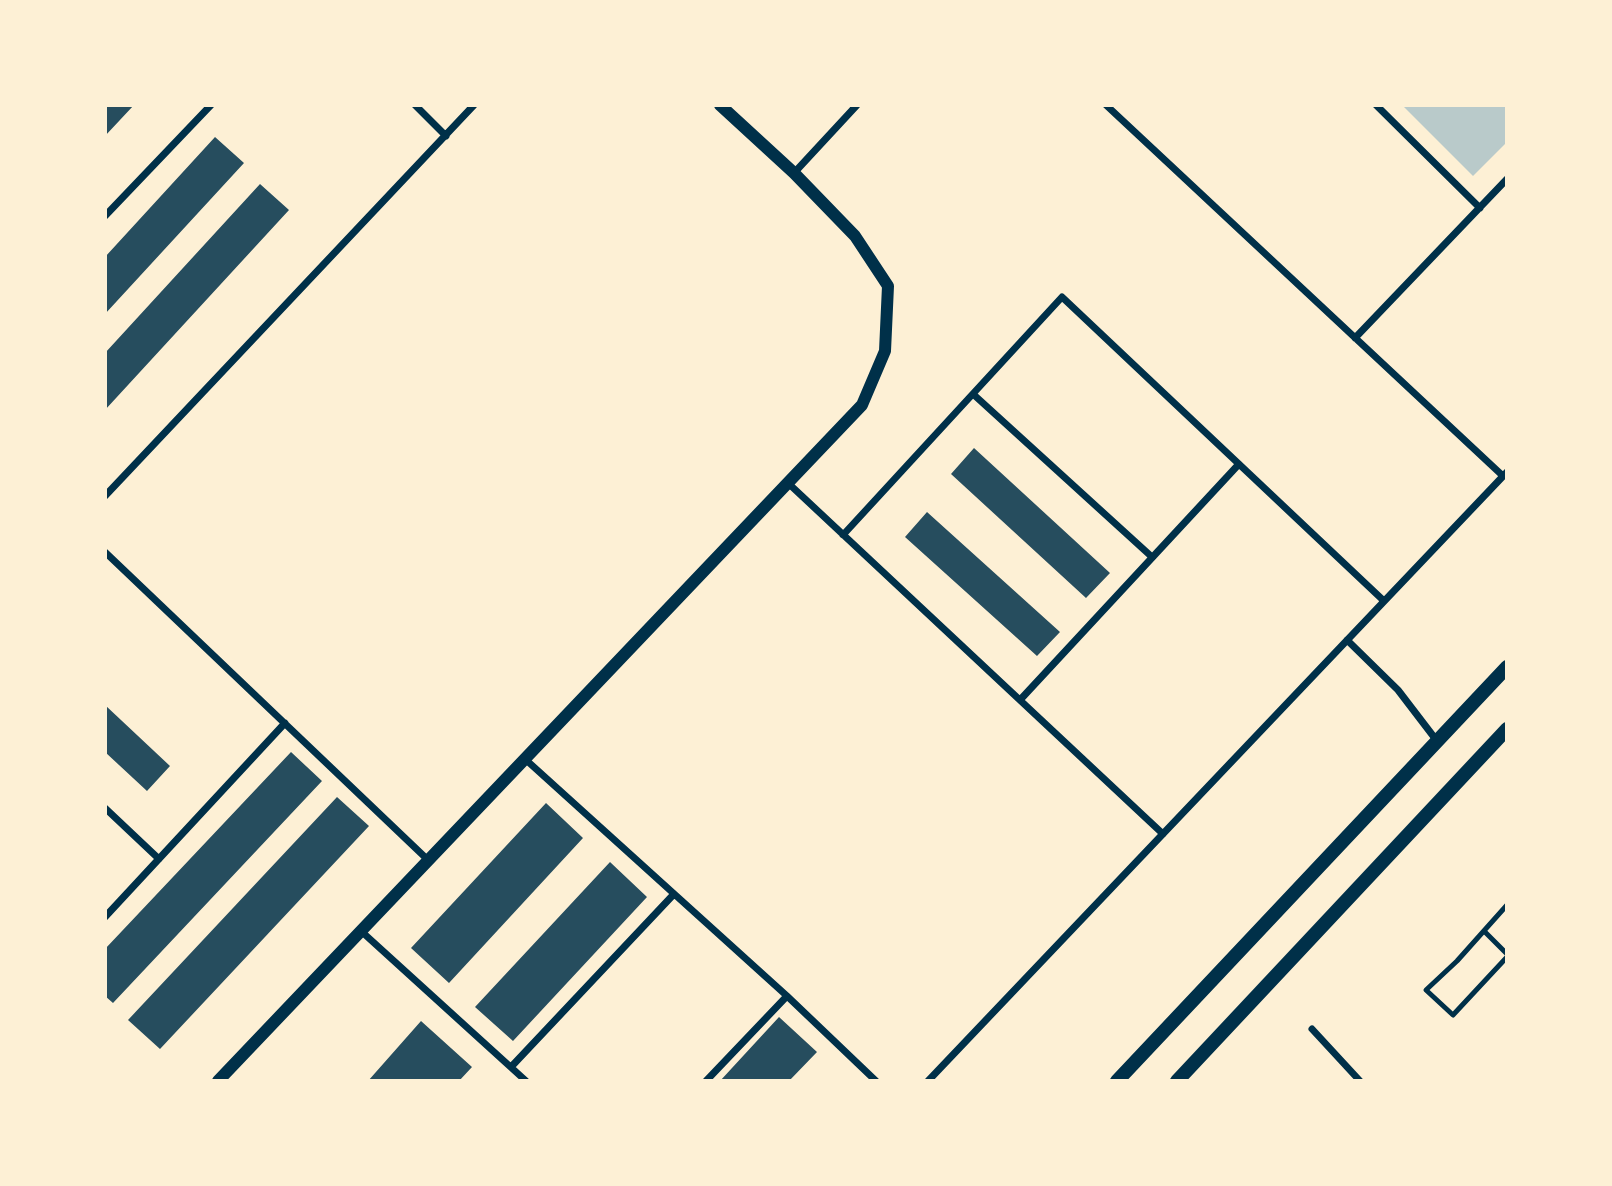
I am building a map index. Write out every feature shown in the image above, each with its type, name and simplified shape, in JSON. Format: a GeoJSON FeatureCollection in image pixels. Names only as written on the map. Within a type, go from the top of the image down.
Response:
{"type":"FeatureCollection","features":[{"type":"Feature","properties":{"kind":"main road"},"geometry":{"type":"LineString","coordinates":[[1117,1081],[1507,667]]}},
{"type":"Feature","properties":{"kind":"main road"},"geometry":{"type":"LineString","coordinates":[[1177,1081],[1507,729]]}},
{"type":"Feature","properties":{"kind":"street"},"geometry":{"type":"LineString","coordinates":[[105,216],[211,105]]}},
{"type":"Feature","properties":{"kind":"street"},"geometry":{"type":"LineString","coordinates":[[415,105],[446,136]]}},
{"type":"Feature","properties":{"kind":"street"},"geometry":{"type":"LineString","coordinates":[[105,496],[474,105]]}},
{"type":"Feature","properties":{"kind":"street"},"geometry":{"type":"LineString","coordinates":[[218,1081],[862,405],[885,351],[888,286],[855,236],[794,173],[720,105]]}},
{"type":"Feature","properties":{"kind":"street"},"geometry":{"type":"LineString","coordinates":[[794,173],[858,105]]}},
{"type":"Feature","properties":{"kind":"street"},"geometry":{"type":"LineString","coordinates":[[928,1081],[1505,475],[1105,105]]}},
{"type":"Feature","properties":{"kind":"street"},"geometry":{"type":"LineString","coordinates":[[1376,105],[1480,208]]}},
{"type":"Feature","properties":{"kind":"street"},"geometry":{"type":"LineString","coordinates":[[1355,338],[1507,180]]}},
{"type":"Feature","properties":{"kind":"street"},"geometry":{"type":"LineString","coordinates":[[843,535],[1062,297],[1384,601]]}},
{"type":"Feature","properties":{"kind":"street"},"geometry":{"type":"LineString","coordinates":[[973,394],[1152,557]]}},
{"type":"Feature","properties":{"kind":"street"},"geometry":{"type":"LineString","coordinates":[[1020,700],[1238,464]]}},
{"type":"Feature","properties":{"kind":"street"},"geometry":{"type":"LineString","coordinates":[[788,483],[1163,834]]}},
{"type":"Feature","properties":{"kind":"street"},"geometry":{"type":"LineString","coordinates":[[105,552],[428,860]]}},
{"type":"Feature","properties":{"kind":"street"},"geometry":{"type":"LineString","coordinates":[[1347,640],[1398,690],[1437,741]]}},
{"type":"Feature","properties":{"kind":"street"},"geometry":{"type":"LineString","coordinates":[[105,917],[285,723]]}},
{"type":"Feature","properties":{"kind":"street"},"geometry":{"type":"LineString","coordinates":[[525,759],[787,996],[876,1081]]}},
{"type":"Feature","properties":{"kind":"street"},"geometry":{"type":"LineString","coordinates":[[105,808],[159,859]]}},
{"type":"Feature","properties":{"kind":"street"},"geometry":{"type":"LineString","coordinates":[[511,1067],[674,894]]}},
{"type":"Feature","properties":{"kind":"street"},"geometry":{"type":"LineString","coordinates":[[361,931],[526,1081]]}},
{"type":"Feature","properties":{"kind":"street"},"geometry":{"type":"LineString","coordinates":[[706,1081],[787,996]]}},
{"type":"Feature","properties":{"kind":"street"},"geometry":{"type":"LineString","coordinates":[[1312,1029],[1360,1081]]}},
{"type":"Feature","properties":{"kind":"lane"},"geometry":{"type":"LineString","coordinates":[[1484,930],[1507,955],[1453,1015],[1426,990],[1457,961],[1484,930],[1507,905]]}},
{"type":"Feature","properties":{"kind":"shaded area"},"geometry":{"type":"Polygon","coordinates":[[[1402,105],[1507,105],[1507,142],[1473,176],[1402,105]]]}},
{"type":"Feature","properties":{"kind":"building"},"geometry":{"type":"Polygon","coordinates":[[[105,105],[134,105],[105,136],[105,105]]]}},
{"type":"Feature","properties":{"kind":"building"},"geometry":{"type":"Polygon","coordinates":[[[215,137],[244,163],[105,314],[105,257],[215,137]]]}},
{"type":"Feature","properties":{"kind":"building"},"geometry":{"type":"Polygon","coordinates":[[[260,184],[289,210],[105,410],[105,353],[260,184]]]}},
{"type":"Feature","properties":{"kind":"building"},"geometry":{"type":"Polygon","coordinates":[[[974,448],[1110,573],[1086,598],[951,474],[974,448]]]}},
{"type":"Feature","properties":{"kind":"building"},"geometry":{"type":"Polygon","coordinates":[[[927,512],[1060,632],[1037,656],[905,537],[927,512]]]}},
{"type":"Feature","properties":{"kind":"building"},"geometry":{"type":"Polygon","coordinates":[[[105,705],[170,766],[147,791],[105,752],[105,705]]]}},
{"type":"Feature","properties":{"kind":"building"},"geometry":{"type":"Polygon","coordinates":[[[291,752],[322,781],[113,1003],[105,996],[105,949],[291,752]]]}},
{"type":"Feature","properties":{"kind":"building"},"geometry":{"type":"Polygon","coordinates":[[[337,797],[369,826],[160,1049],[128,1020],[337,797]]]}},
{"type":"Feature","properties":{"kind":"building"},"geometry":{"type":"Polygon","coordinates":[[[546,803],[583,838],[449,983],[411,948],[546,803]]]}},
{"type":"Feature","properties":{"kind":"building"},"geometry":{"type":"Polygon","coordinates":[[[610,862],[647,897],[513,1041],[475,1007],[610,862]]]}},
{"type":"Feature","properties":{"kind":"building"},"geometry":{"type":"Polygon","coordinates":[[[779,1017],[817,1052],[789,1081],[720,1081],[779,1017]]]}},
{"type":"Feature","properties":{"kind":"building"},"geometry":{"type":"Polygon","coordinates":[[[421,1021],[472,1067],[459,1081],[368,1081],[421,1021]]]}}]}
